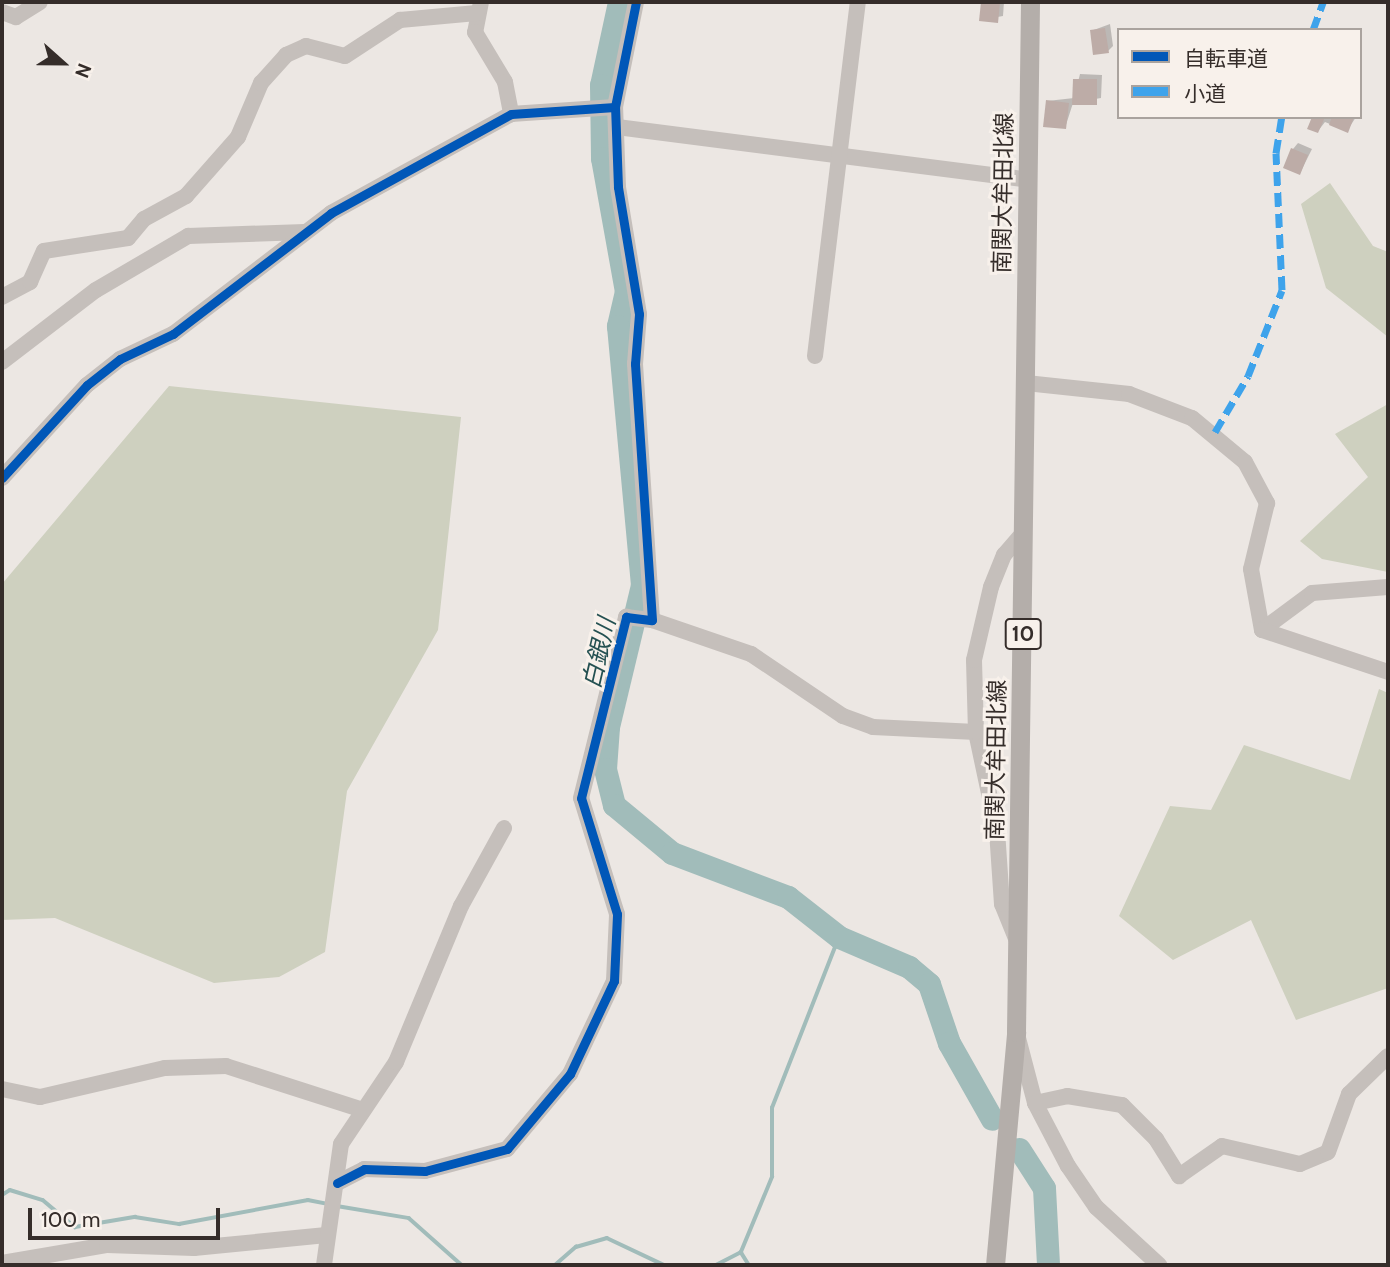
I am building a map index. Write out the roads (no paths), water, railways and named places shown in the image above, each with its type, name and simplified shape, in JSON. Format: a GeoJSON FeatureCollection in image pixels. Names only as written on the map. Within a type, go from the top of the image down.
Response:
{"type":"FeatureCollection","features":[{"type":"Feature","properties":{"kind":"main road","name":"南関大牟田北線"},"geometry":{"type":"LineString","coordinates":[[995,1265],[1016,1032],[1030,2]]}},
{"type":"Feature","properties":{"kind":"street"},"geometry":{"type":"LineString","coordinates":[[2,12],[16,17],[40,2]]}},
{"type":"Feature","properties":{"kind":"street"},"geometry":{"type":"LineString","coordinates":[[636,2],[615,107],[618,187],[639,314],[635,364],[648,619]]}},
{"type":"Feature","properties":{"kind":"street"},"geometry":{"type":"LineString","coordinates":[[815,356],[835,154],[858,2]]}},
{"type":"Feature","properties":{"kind":"street"},"geometry":{"type":"LineString","coordinates":[[2,298],[30,282],[44,251],[128,238],[144,219],[186,196],[238,137],[261,83],[286,55],[306,46],[345,56],[400,20],[479,7],[475,32],[505,82],[511,114]]}},
{"type":"Feature","properties":{"kind":"street"},"geometry":{"type":"LineString","coordinates":[[2,478],[87,385],[120,359],[173,334],[305,232],[511,114],[615,107]]}},
{"type":"Feature","properties":{"kind":"street"},"geometry":{"type":"LineString","coordinates":[[617,127],[1028,180]]}},
{"type":"Feature","properties":{"kind":"street"},"geometry":{"type":"LineString","coordinates":[[2,362],[129,268],[188,236],[305,232]]}},
{"type":"Feature","properties":{"kind":"street"},"geometry":{"type":"LineString","coordinates":[[1026,383],[1129,394],[1192,418],[1245,461],[1267,503],[1251,569],[1262,630]]}},
{"type":"Feature","properties":{"kind":"street"},"geometry":{"type":"LineString","coordinates":[[1018,943],[1002,904],[997,831],[976,732],[977,631],[1004,555],[1024,532]]}},
{"type":"Feature","properties":{"kind":"street"},"geometry":{"type":"LineString","coordinates":[[1262,630],[1312,593],[1388,587]]}},
{"type":"Feature","properties":{"kind":"street"},"geometry":{"type":"LineString","coordinates":[[337,1183],[364,1169],[425,1171],[507,1149],[555,1098],[595,1030],[614,981],[617,914],[581,797],[626,617],[648,619],[751,654],[843,716],[873,727],[976,732]]}},
{"type":"Feature","properties":{"kind":"street"},"geometry":{"type":"LineString","coordinates":[[1262,630],[1388,672]]}},
{"type":"Feature","properties":{"kind":"street"},"geometry":{"type":"LineString","coordinates":[[324,1265],[326,1235],[337,1183],[341,1144],[360,1110],[396,1062],[461,906],[504,828]]}},
{"type":"Feature","properties":{"kind":"street"},"geometry":{"type":"LineString","coordinates":[[1016,1032],[1035,1103],[1096,1207],[1159,1265]]}},
{"type":"Feature","properties":{"kind":"street"},"geometry":{"type":"LineString","coordinates":[[1035,1103],[1067,1096],[1122,1105],[1156,1139],[1179,1176],[1222,1146],[1300,1164],[1328,1152],[1349,1094],[1388,1056]]}},
{"type":"Feature","properties":{"kind":"street"},"geometry":{"type":"LineString","coordinates":[[2,1089],[40,1097],[165,1068],[226,1066],[360,1110]]}},
{"type":"Feature","properties":{"kind":"street"},"geometry":{"type":"LineString","coordinates":[[2,1263],[107,1245],[194,1248],[326,1235]]}},
{"type":"Feature","properties":{"kind":"waterway","name":"白銀川"},"geometry":{"type":"LineString","coordinates":[[619,2],[601,85],[602,158],[626,291],[618,326],[642,585],[608,727],[605,769],[614,805],[672,853],[788,897],[839,937],[909,967],[929,984],[949,1043],[992,1119]]}},
{"type":"Feature","properties":{"kind":"waterway"},"geometry":{"type":"LineString","coordinates":[[716,1265],[741,1252],[772,1177],[772,1108],[839,937]]}},
{"type":"Feature","properties":{"kind":"waterway","name":"白銀川"},"geometry":{"type":"LineString","coordinates":[[1019,1149],[1044,1188],[1048,1265]]}},
{"type":"Feature","properties":{"kind":"waterway"},"geometry":{"type":"LineString","coordinates":[[2,1195],[10,1190],[43,1200],[75,1227],[135,1217],[179,1224],[308,1200],[329,1204]]}},
{"type":"Feature","properties":{"kind":"waterway"},"geometry":{"type":"LineString","coordinates":[[337,1206],[409,1218],[462,1265]]}},
{"type":"Feature","properties":{"kind":"waterway"},"geometry":{"type":"LineString","coordinates":[[555,1265],[576,1247],[607,1238],[664,1265]]}},
{"type":"Feature","properties":{"kind":"waterway"},"geometry":{"type":"LineString","coordinates":[[741,1252],[749,1265]]}}]}
